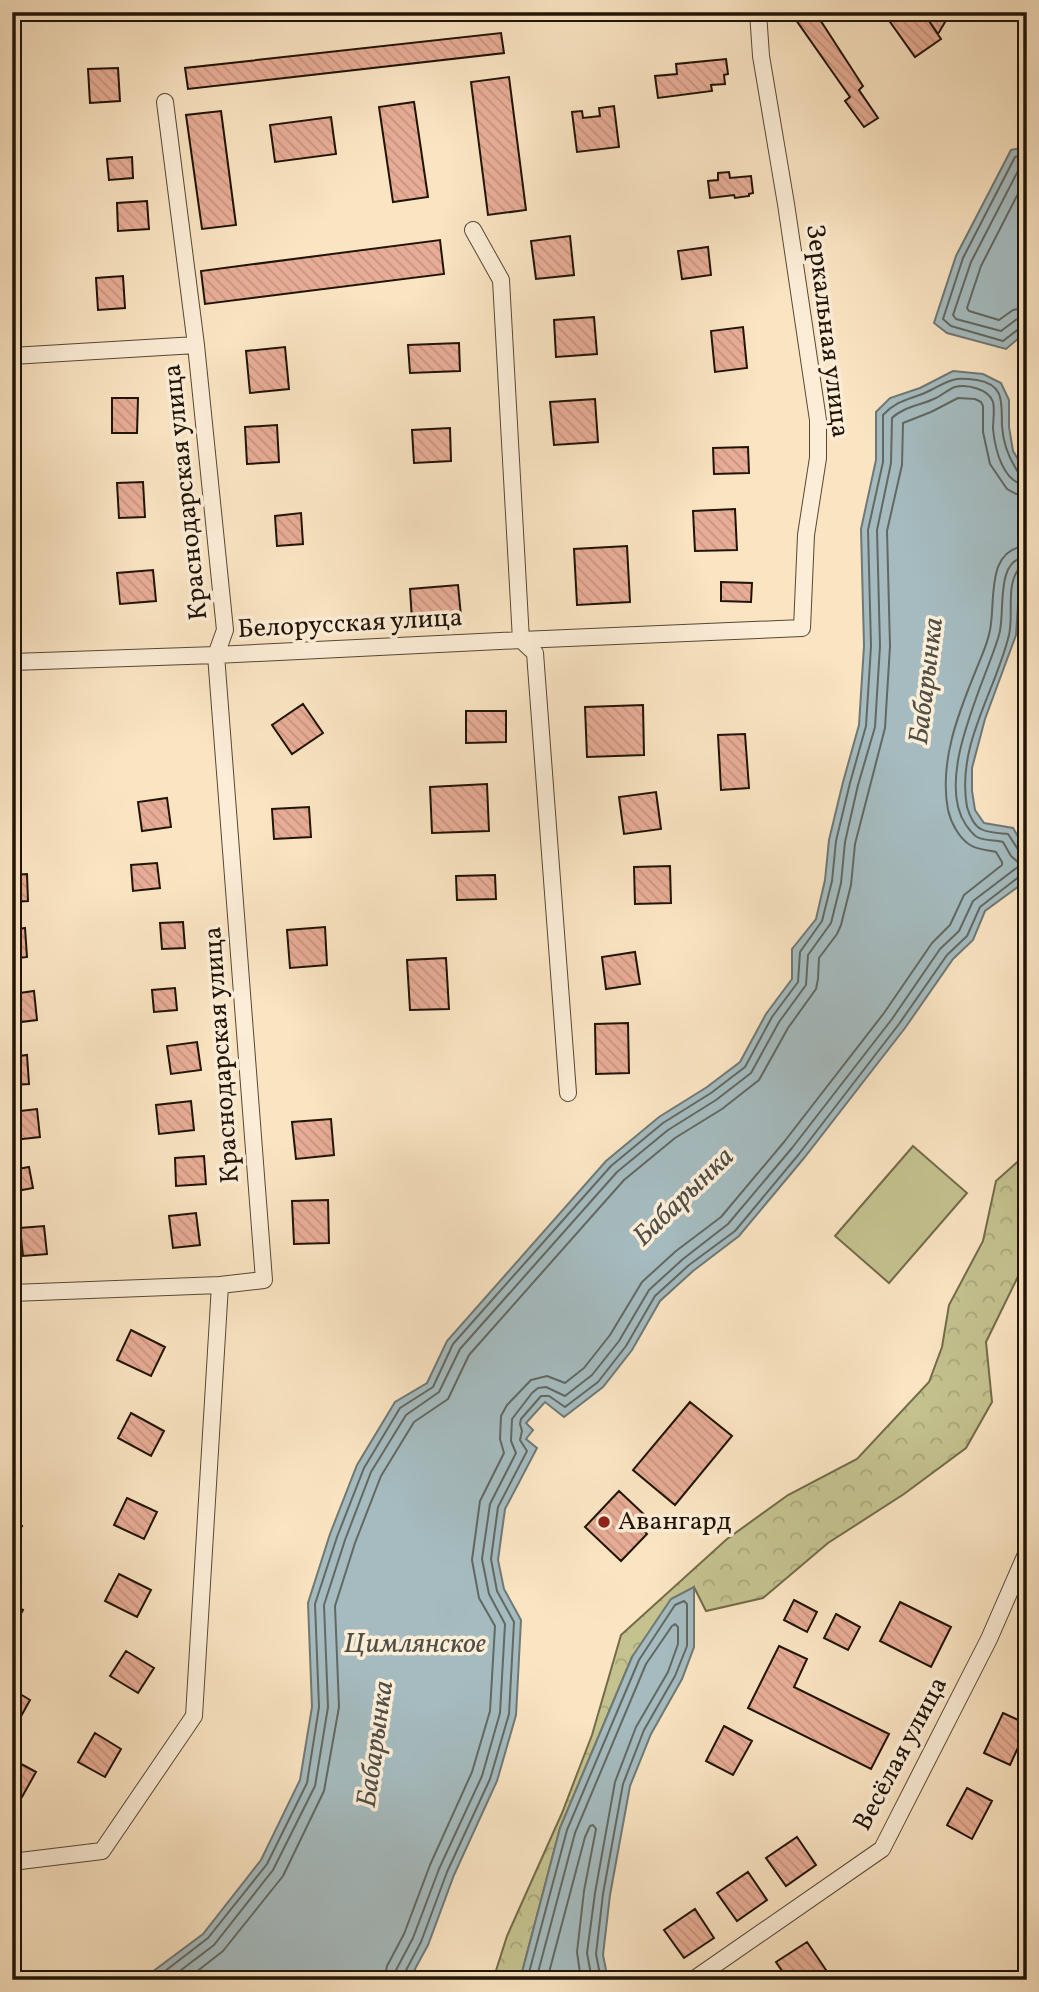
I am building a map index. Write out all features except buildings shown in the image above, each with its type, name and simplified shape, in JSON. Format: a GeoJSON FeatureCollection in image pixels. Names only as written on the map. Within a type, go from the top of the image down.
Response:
{"type":"FeatureCollection","features":[{"type":"Feature","properties":{"kind":"street","name":"Зеркальная улица"},"geometry":{"type":"LineString","coordinates":[[522,640],[802,628],[806,535],[818,458],[818,420],[761,56],[758,12]]}},
{"type":"Feature","properties":{"kind":"street","name":"Краснодарская улица"},"geometry":{"type":"LineString","coordinates":[[166,102],[196,345],[225,630],[216,655],[264,1280],[220,1285]]}},
{"type":"Feature","properties":{"kind":"street"},"geometry":{"type":"LineString","coordinates":[[474,230],[501,280],[522,640],[535,653],[568,1093]]}},
{"type":"Feature","properties":{"kind":"street"},"geometry":{"type":"LineString","coordinates":[[12,356],[196,345]]}},
{"type":"Feature","properties":{"kind":"street","name":"Белорусская улица"},"geometry":{"type":"LineString","coordinates":[[12,662],[522,640]]}},
{"type":"Feature","properties":{"kind":"street"},"geometry":{"type":"LineString","coordinates":[[12,1293],[220,1285],[194,1716],[102,1851],[12,1862]]}},
{"type":"Feature","properties":{"kind":"street","name":"Весёлая улица"},"geometry":{"type":"LineString","coordinates":[[693,1980],[882,1849],[989,1639],[1027,1552]]}},
{"type":"Feature","properties":{"kind":"green space"},"geometry":{"type":"Polygon","coordinates":[[[913,1146],[967,1193],[889,1283],[835,1236],[913,1146]]]}},
{"type":"Feature","properties":{"kind":"green space"},"geometry":{"type":"Polygon","coordinates":[[[1027,1156],[1027,1258],[986,1342],[992,1402],[966,1448],[904,1494],[828,1543],[763,1598],[706,1611],[694,1587],[632,1657],[560,1828],[520,1980],[493,1980],[507,1936],[562,1813],[592,1735],[621,1635],[727,1539],[788,1495],[857,1459],[929,1382],[942,1347],[949,1305],[983,1241],[996,1181],[1027,1156]]]}},
{"type":"Feature","properties":{"kind":"water"},"geometry":{"type":"Polygon","coordinates":[[[1025,147],[1027,331],[1006,349],[947,333],[934,323],[956,256],[1011,150],[1025,147]]]}},
{"type":"Feature","properties":{"kind":"water","name":"Цимлянское"},"geometry":{"type":"Polygon","coordinates":[[[953,371],[983,374],[1001,383],[1009,400],[1009,427],[1013,451],[1027,474],[1027,561],[1019,589],[1016,635],[985,719],[972,768],[975,810],[984,823],[1013,828],[1027,852],[1026,881],[985,911],[973,940],[953,959],[905,1028],[804,1158],[739,1236],[693,1271],[660,1301],[632,1350],[603,1387],[564,1417],[545,1402],[526,1423],[533,1430],[526,1439],[537,1448],[505,1509],[498,1560],[504,1589],[521,1620],[516,1715],[497,1781],[454,1875],[428,1945],[409,1980],[12,1980],[12,1971],[82,1976],[152,1972],[203,1934],[261,1860],[300,1780],[312,1707],[308,1603],[330,1534],[357,1465],[395,1402],[427,1383],[447,1341],[606,1161],[659,1117],[707,1087],[740,1062],[766,1014],[792,979],[792,949],[816,919],[825,880],[829,840],[859,725],[864,646],[861,529],[876,460],[876,412],[890,398],[920,388],[953,371]]]}},
{"type":"Feature","properties":{"kind":"water"},"geometry":{"type":"Polygon","coordinates":[[[694,1587],[694,1647],[682,1679],[651,1734],[630,1786],[610,1895],[603,1955],[608,1980],[520,1980],[560,1828],[632,1657],[671,1599],[694,1587]]]}},
{"type":"Feature","properties":{"kind":"place","name":"Авангард"},"geometry":{"type":"Point","coordinates":[604,1522]}},
{"type":"Feature","properties":{"kind":"water label","name":"Бабарынка"},"geometry":{"type":"Point","coordinates":[927,681]}},
{"type":"Feature","properties":{"kind":"water label","name":"Бабарынка"},"geometry":{"type":"Point","coordinates":[684,1197]}},
{"type":"Feature","properties":{"kind":"water label","name":"Бабарынка"},"geometry":{"type":"Point","coordinates":[376,1744]}}]}
